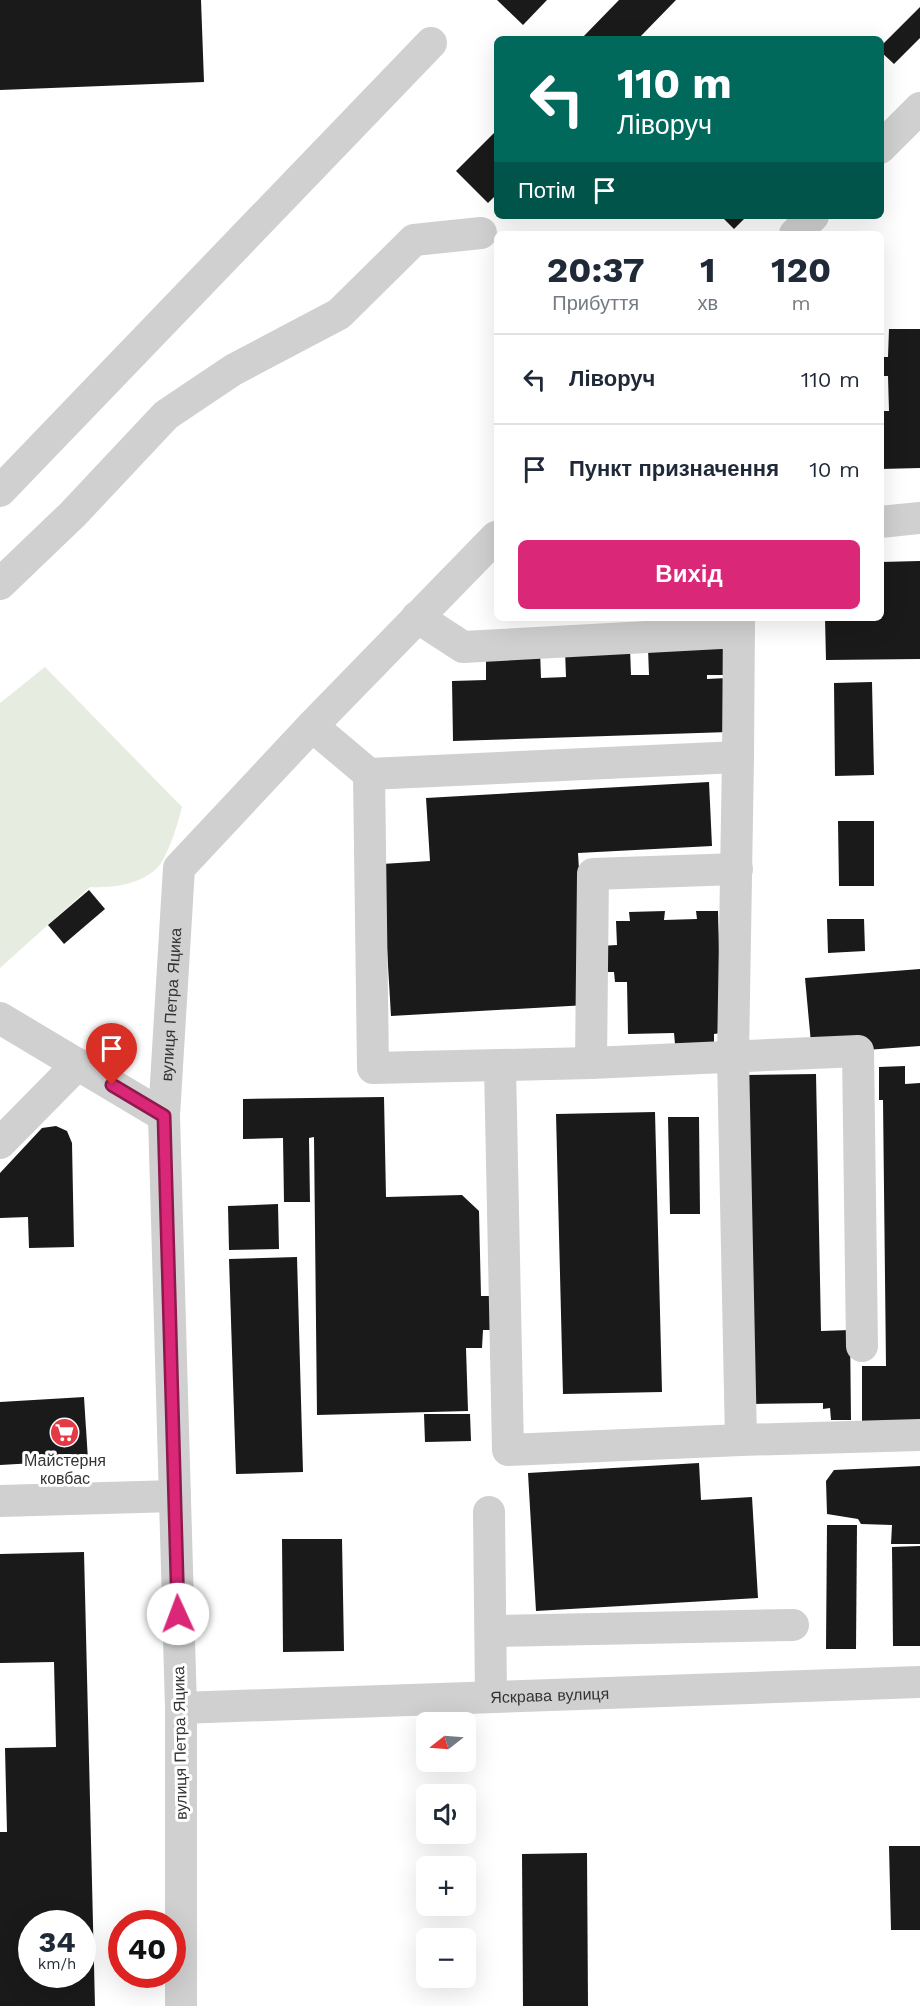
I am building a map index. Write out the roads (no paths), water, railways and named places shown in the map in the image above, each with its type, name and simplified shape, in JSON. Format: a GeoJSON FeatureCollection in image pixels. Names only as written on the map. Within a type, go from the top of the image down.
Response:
{"type":"FeatureCollection","features":[{"type":"Feature","properties":{"kind":"street"},"geometry":{"type":"LineString","coordinates":[[0,491],[431,43]]}},
{"type":"Feature","properties":{"kind":"street"},"geometry":{"type":"LineString","coordinates":[[884,144],[920,108]]}},
{"type":"Feature","properties":{"kind":"street"},"geometry":{"type":"LineString","coordinates":[[798,231],[810,219]]}},
{"type":"Feature","properties":{"kind":"street"},"geometry":{"type":"LineString","coordinates":[[0,584],[73,514],[166,415],[233,370],[339,314],[414,240],[481,233]]}},
{"type":"Feature","properties":{"kind":"street"},"geometry":{"type":"LineString","coordinates":[[884,522],[920,518]]}},
{"type":"Feature","properties":{"kind":"street"},"geometry":{"type":"LineString","coordinates":[[494,539],[312,726],[369,774],[738,757]]}},
{"type":"Feature","properties":{"kind":"street"},"geometry":{"type":"LineString","coordinates":[[417,617],[463,647],[739,625],[733,1057],[741,1440]]}},
{"type":"Feature","properties":{"kind":"street","name":"вулиця Петра Яцика"},"geometry":{"type":"LineString","coordinates":[[181,2006],[181,1708],[164,1116],[179,868],[312,726]]}},
{"type":"Feature","properties":{"kind":"street"},"geometry":{"type":"LineString","coordinates":[[369,774],[373,1068],[591,1063],[858,1051],[862,1346]]}},
{"type":"Feature","properties":{"kind":"street"},"geometry":{"type":"LineString","coordinates":[[591,1063],[593,874],[737,869]]}},
{"type":"Feature","properties":{"kind":"street"},"geometry":{"type":"LineString","coordinates":[[0,1018],[164,1116]]}},
{"type":"Feature","properties":{"kind":"street"},"geometry":{"type":"LineString","coordinates":[[0,1143],[78,1064]]}},
{"type":"Feature","properties":{"kind":"street"},"geometry":{"type":"LineString","coordinates":[[500,1066],[508,1450],[920,1435]]}},
{"type":"Feature","properties":{"kind":"street"},"geometry":{"type":"LineString","coordinates":[[0,1501],[175,1496]]}},
{"type":"Feature","properties":{"kind":"street"},"geometry":{"type":"LineString","coordinates":[[489,1512],[491,1696]]}},
{"type":"Feature","properties":{"kind":"street"},"geometry":{"type":"LineString","coordinates":[[492,1631],[793,1625]]}},
{"type":"Feature","properties":{"kind":"street","name":"Яскрава вулиця"},"geometry":{"type":"LineString","coordinates":[[181,1708],[920,1682]]}},
{"type":"Feature","properties":{"kind":"place","name":"Майстерня ковбас"},"geometry":{"type":"Point","coordinates":[65,1432]}}]}
